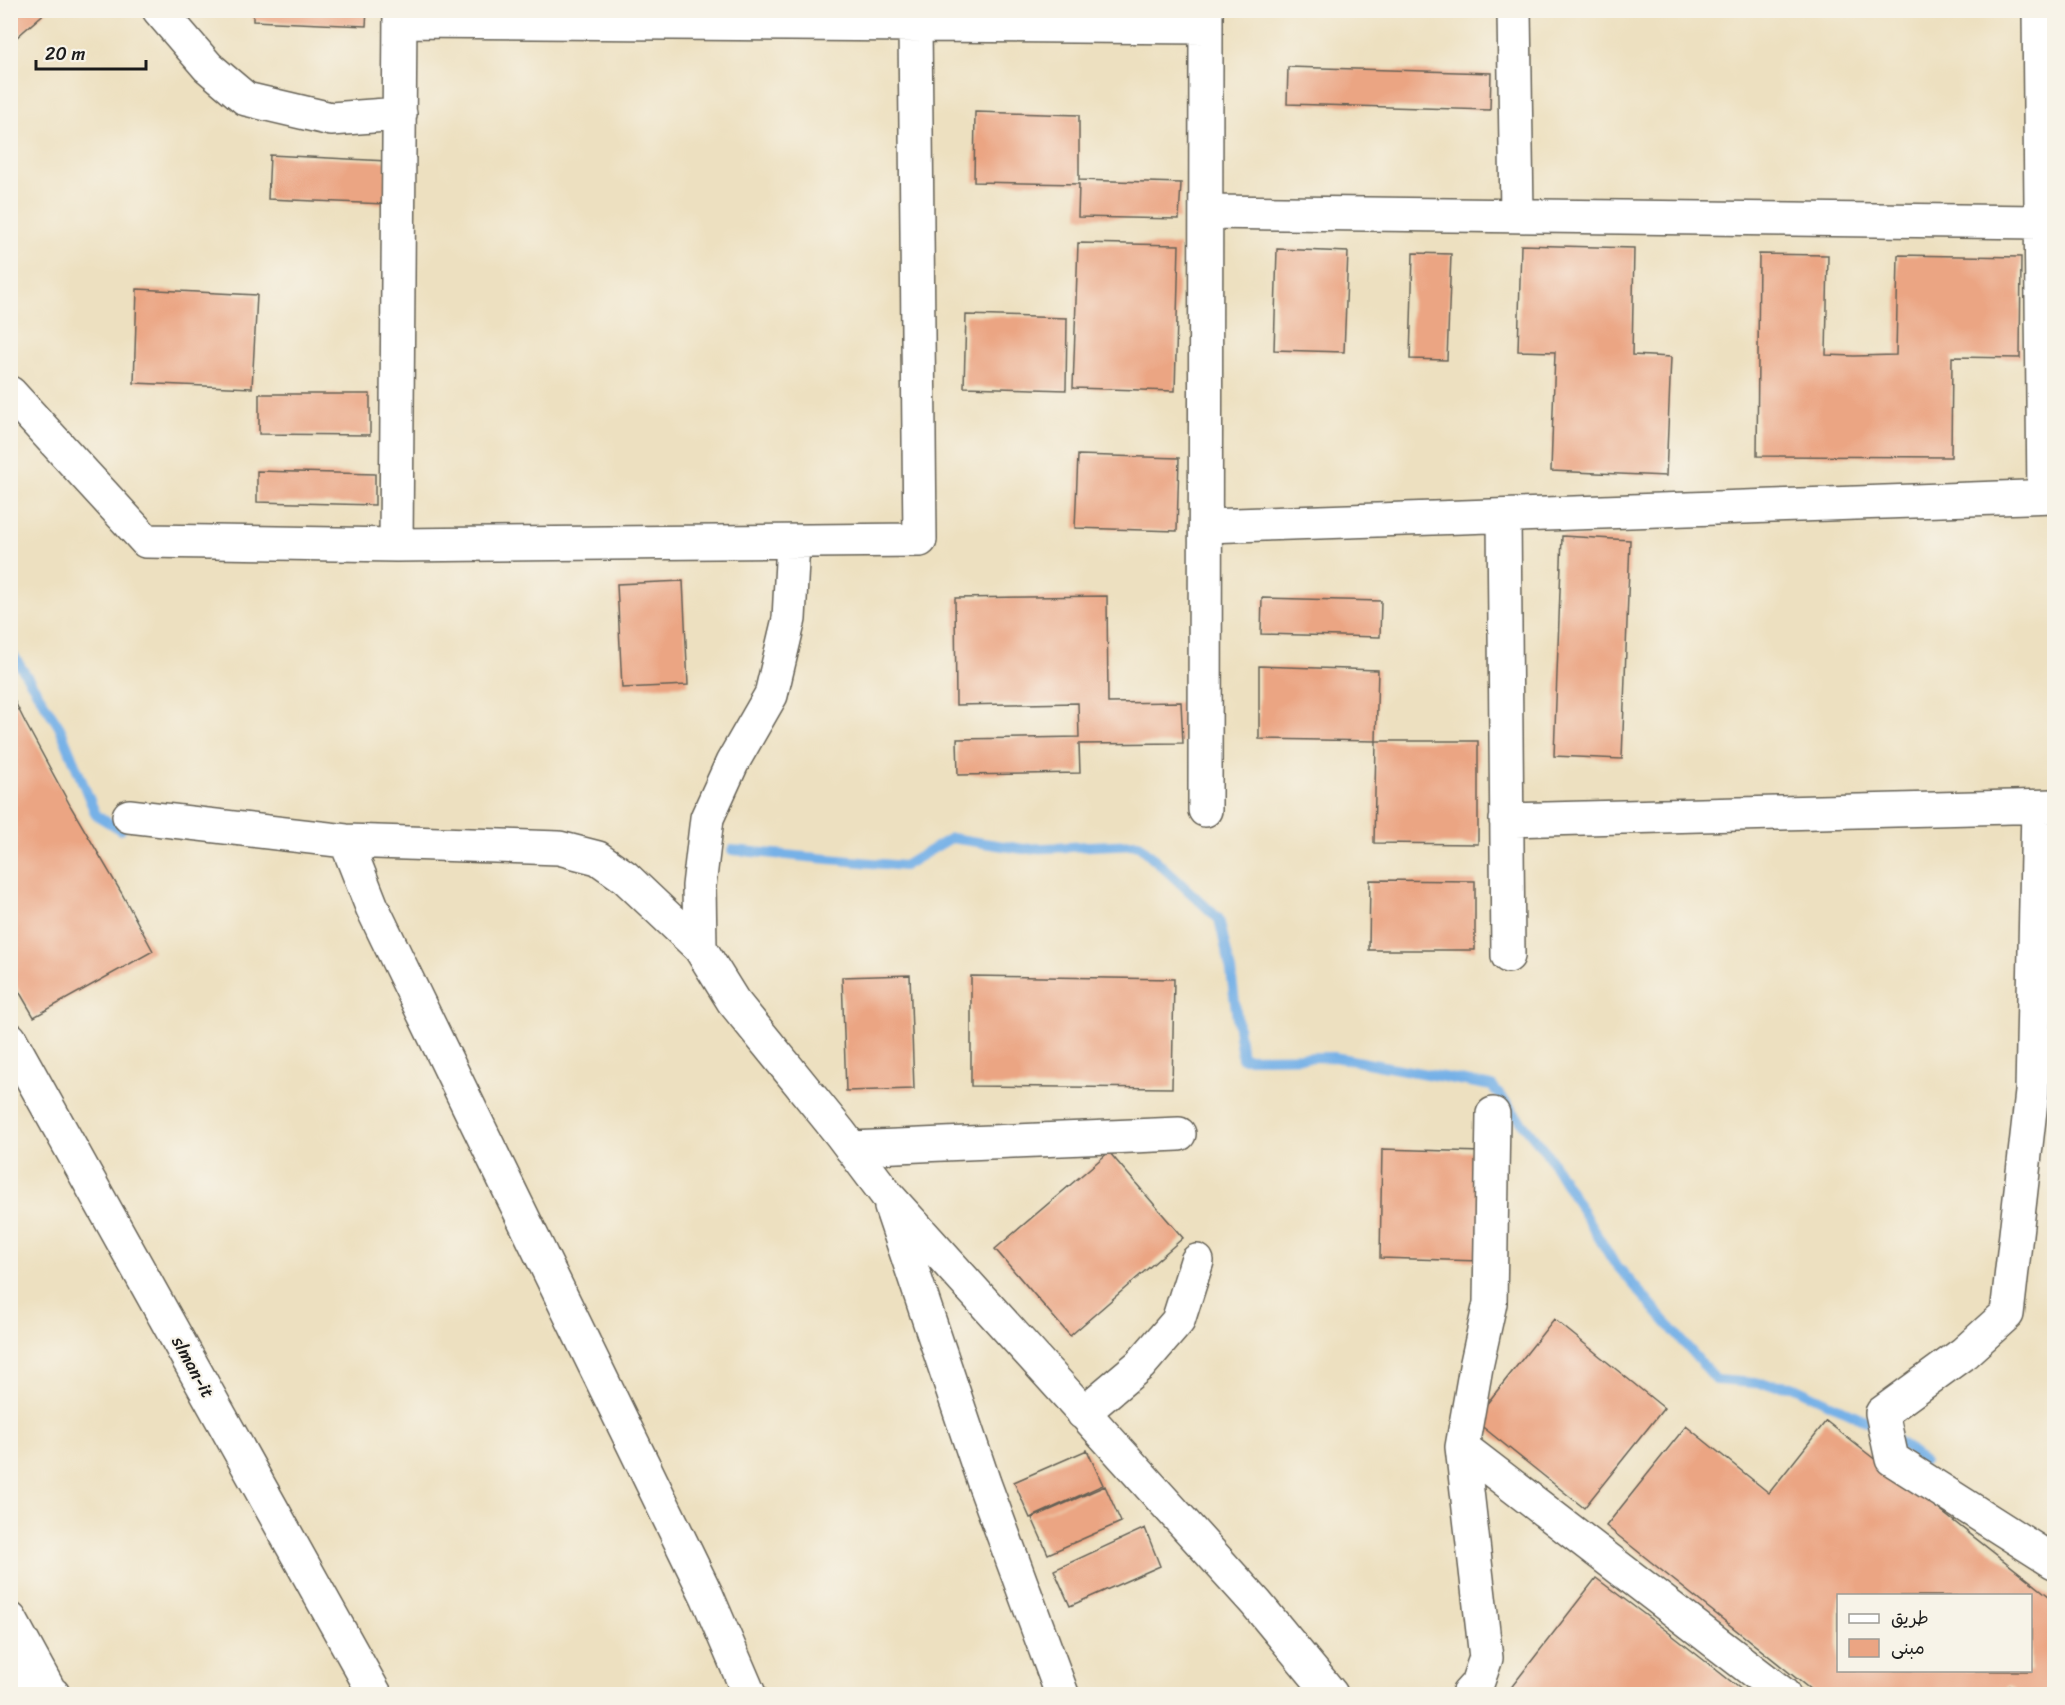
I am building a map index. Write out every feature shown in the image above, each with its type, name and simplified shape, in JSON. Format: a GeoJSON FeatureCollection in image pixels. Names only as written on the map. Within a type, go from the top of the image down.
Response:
{"type":"FeatureCollection","features":[{"type":"Feature","properties":{"kind":"street"},"geometry":{"type":"LineString","coordinates":[[159,10],[208,67],[246,99],[331,118],[400,114]]}},
{"type":"Feature","properties":{"kind":"street"},"geometry":{"type":"LineString","coordinates":[[1514,10],[1517,216]]}},
{"type":"Feature","properties":{"kind":"street"},"geometry":{"type":"LineString","coordinates":[[1206,526],[2049,496],[2038,10]]}},
{"type":"Feature","properties":{"kind":"street"},"geometry":{"type":"LineString","coordinates":[[396,545],[400,16],[915,25],[1206,19],[1205,810]]}},
{"type":"Feature","properties":{"kind":"street"},"geometry":{"type":"LineString","coordinates":[[10,393],[146,541],[396,545],[920,540],[915,25]]}},
{"type":"Feature","properties":{"kind":"street"},"geometry":{"type":"LineString","coordinates":[[1206,212],[2041,222]]}},
{"type":"Feature","properties":{"kind":"street"},"geometry":{"type":"LineString","coordinates":[[1504,516],[1508,956]]}},
{"type":"Feature","properties":{"kind":"street"},"geometry":{"type":"LineString","coordinates":[[700,948],[699,886],[707,818],[732,763],[771,695],[789,619],[793,542]]}},
{"type":"Feature","properties":{"kind":"street"},"geometry":{"type":"LineString","coordinates":[[1506,820],[2046,806],[2043,1093],[2007,1314],[1964,1353],[1882,1413],[1892,1459],[2055,1562]]}},
{"type":"Feature","properties":{"kind":"street"},"geometry":{"type":"LineString","coordinates":[[129,816],[346,841],[559,848],[598,858],[626,877],[700,948],[733,1002],[886,1194],[1256,1603],[1331,1695]]}},
{"type":"Feature","properties":{"kind":"street"},"geometry":{"type":"LineString","coordinates":[[346,841],[372,908],[707,1596],[749,1695]]}},
{"type":"Feature","properties":{"kind":"street","name":"slman-it"},"geometry":{"type":"LineString","coordinates":[[10,1039],[375,1695]]}},
{"type":"Feature","properties":{"kind":"street"},"geometry":{"type":"LineString","coordinates":[[1468,1695],[1477,1684],[1486,1658],[1462,1447],[1490,1303],[1493,1114]]}},
{"type":"Feature","properties":{"kind":"street"},"geometry":{"type":"LineString","coordinates":[[851,1148],[1179,1134]]}},
{"type":"Feature","properties":{"kind":"street"},"geometry":{"type":"LineString","coordinates":[[886,1194],[984,1483],[1062,1695]]}},
{"type":"Feature","properties":{"kind":"street"},"geometry":{"type":"LineString","coordinates":[[1083,1413],[1140,1365],[1178,1321],[1197,1261]]}},
{"type":"Feature","properties":{"kind":"street"},"geometry":{"type":"LineString","coordinates":[[1462,1447],[1783,1695]]}},
{"type":"Feature","properties":{"kind":"street"},"geometry":{"type":"LineString","coordinates":[[10,1619],[52,1694]]}},
{"type":"Feature","properties":{"kind":"street"},"geometry":{"type":"LineString","coordinates":[[10,1676],[52,1694]]}},
{"type":"Feature","properties":{"kind":"building"},"geometry":{"type":"Polygon","coordinates":[[[10,10],[48,10],[10,43],[10,10]]]}},
{"type":"Feature","properties":{"kind":"building"},"geometry":{"type":"Polygon","coordinates":[[[253,10],[367,10],[366,26],[253,21],[253,10]]]}},
{"type":"Feature","properties":{"kind":"building"},"geometry":{"type":"Polygon","coordinates":[[[1288,67],[1491,73],[1490,110],[1287,104],[1288,67]]]}},
{"type":"Feature","properties":{"kind":"building"},"geometry":{"type":"Polygon","coordinates":[[[975,112],[1079,115],[1079,180],[1181,183],[1179,219],[1078,217],[1079,184],[974,182],[975,112]]]}},
{"type":"Feature","properties":{"kind":"building"},"geometry":{"type":"Polygon","coordinates":[[[270,155],[387,161],[385,204],[268,199],[270,155]]]}},
{"type":"Feature","properties":{"kind":"building"},"geometry":{"type":"Polygon","coordinates":[[[1078,243],[1179,245],[1175,391],[1073,388],[1078,243]]]}},
{"type":"Feature","properties":{"kind":"building"},"geometry":{"type":"Polygon","coordinates":[[[1521,245],[1634,248],[1632,355],[1671,357],[1666,476],[1551,471],[1555,352],[1518,351],[1521,245]]]}},
{"type":"Feature","properties":{"kind":"building"},"geometry":{"type":"Polygon","coordinates":[[[1277,249],[1348,252],[1344,352],[1274,350],[1277,249]]]}},
{"type":"Feature","properties":{"kind":"building"},"geometry":{"type":"Polygon","coordinates":[[[1413,253],[1451,254],[1447,360],[1410,359],[1413,253]]]}},
{"type":"Feature","properties":{"kind":"building"},"geometry":{"type":"Polygon","coordinates":[[[1759,254],[1828,255],[1826,355],[1854,356],[1896,355],[1898,255],[2021,257],[2020,358],[1952,357],[1951,457],[1757,456],[1759,254]]]}},
{"type":"Feature","properties":{"kind":"building"},"geometry":{"type":"Polygon","coordinates":[[[137,289],[257,295],[252,388],[134,383],[137,289]]]}},
{"type":"Feature","properties":{"kind":"building"},"geometry":{"type":"Polygon","coordinates":[[[966,315],[1067,318],[1066,390],[964,387],[966,315]]]}},
{"type":"Feature","properties":{"kind":"building"},"geometry":{"type":"Polygon","coordinates":[[[259,394],[370,394],[370,435],[259,434],[259,394]]]}},
{"type":"Feature","properties":{"kind":"building"},"geometry":{"type":"Polygon","coordinates":[[[1078,455],[1179,458],[1177,531],[1075,528],[1078,455]]]}},
{"type":"Feature","properties":{"kind":"building"},"geometry":{"type":"Polygon","coordinates":[[[257,471],[375,474],[375,505],[257,502],[257,471]]]}},
{"type":"Feature","properties":{"kind":"building"},"geometry":{"type":"Polygon","coordinates":[[[1562,536],[1630,540],[1622,759],[1554,756],[1562,536]]]}},
{"type":"Feature","properties":{"kind":"building"},"geometry":{"type":"Polygon","coordinates":[[[683,581],[688,685],[622,688],[617,584],[683,581]]]}},
{"type":"Feature","properties":{"kind":"building"},"geometry":{"type":"Polygon","coordinates":[[[1107,596],[1108,703],[1181,702],[1183,743],[1079,744],[1080,773],[958,775],[957,739],[1079,737],[1078,703],[956,705],[955,598],[1107,596]]]}},
{"type":"Feature","properties":{"kind":"building"},"geometry":{"type":"Polygon","coordinates":[[[1262,598],[1381,601],[1380,637],[1261,634],[1262,598]]]}},
{"type":"Feature","properties":{"kind":"building"},"geometry":{"type":"Polygon","coordinates":[[[1259,666],[1378,670],[1376,741],[1259,739],[1259,666]]]}},
{"type":"Feature","properties":{"kind":"building"},"geometry":{"type":"Polygon","coordinates":[[[10,692],[71,807],[153,951],[34,1017],[10,976],[10,692]]]}},
{"type":"Feature","properties":{"kind":"building"},"geometry":{"type":"Polygon","coordinates":[[[1376,741],[1478,741],[1478,844],[1374,843],[1376,741]]]}},
{"type":"Feature","properties":{"kind":"building"},"geometry":{"type":"Polygon","coordinates":[[[1370,880],[1475,881],[1475,950],[1369,950],[1370,880]]]}},
{"type":"Feature","properties":{"kind":"building"},"geometry":{"type":"Polygon","coordinates":[[[910,975],[914,1089],[846,1091],[842,977],[910,975]]]}},
{"type":"Feature","properties":{"kind":"building"},"geometry":{"type":"Polygon","coordinates":[[[971,976],[1174,979],[1172,1088],[971,1086],[971,976]]]}},
{"type":"Feature","properties":{"kind":"building"},"geometry":{"type":"Polygon","coordinates":[[[1382,1149],[1482,1152],[1480,1261],[1380,1258],[1382,1149]]]}},
{"type":"Feature","properties":{"kind":"building"},"geometry":{"type":"Polygon","coordinates":[[[1109,1152],[1183,1238],[1070,1336],[995,1249],[1109,1152]]]}},
{"type":"Feature","properties":{"kind":"building"},"geometry":{"type":"Polygon","coordinates":[[[1554,1319],[1664,1408],[1584,1508],[1474,1420],[1554,1319]]]}},
{"type":"Feature","properties":{"kind":"building"},"geometry":{"type":"Polygon","coordinates":[[[1826,1421],[2054,1600],[2054,1694],[2021,1694],[2009,1685],[2001,1694],[1816,1694],[1606,1526],[1686,1426],[1769,1493],[1826,1421]]]}},
{"type":"Feature","properties":{"kind":"building"},"geometry":{"type":"Polygon","coordinates":[[[1087,1450],[1103,1485],[1030,1518],[1014,1482],[1087,1450]]]}},
{"type":"Feature","properties":{"kind":"building"},"geometry":{"type":"Polygon","coordinates":[[[1105,1486],[1121,1522],[1048,1554],[1032,1518],[1105,1486]]]}},
{"type":"Feature","properties":{"kind":"building"},"geometry":{"type":"Polygon","coordinates":[[[1145,1528],[1160,1566],[1070,1606],[1054,1570],[1145,1528]]]}},
{"type":"Feature","properties":{"kind":"building"},"geometry":{"type":"Polygon","coordinates":[[[1596,1578],[1668,1632],[1747,1694],[1506,1694],[1596,1578]]]}},
{"type":"Feature","properties":{"kind":"waterway"},"geometry":{"type":"LineString","coordinates":[[10,650],[60,728],[96,815],[121,830]]}},
{"type":"Feature","properties":{"kind":"waterway"},"geometry":{"type":"LineString","coordinates":[[732,850],[904,866],[951,838],[1023,849],[1138,844],[1219,919],[1231,971],[1242,1058],[1334,1057],[1492,1086],[1546,1152],[1613,1261],[1716,1380],[1792,1386],[1878,1426]]}},
{"type":"Feature","properties":{"kind":"waterway"},"geometry":{"type":"LineString","coordinates":[[1895,1439],[1923,1461]]}}]}
